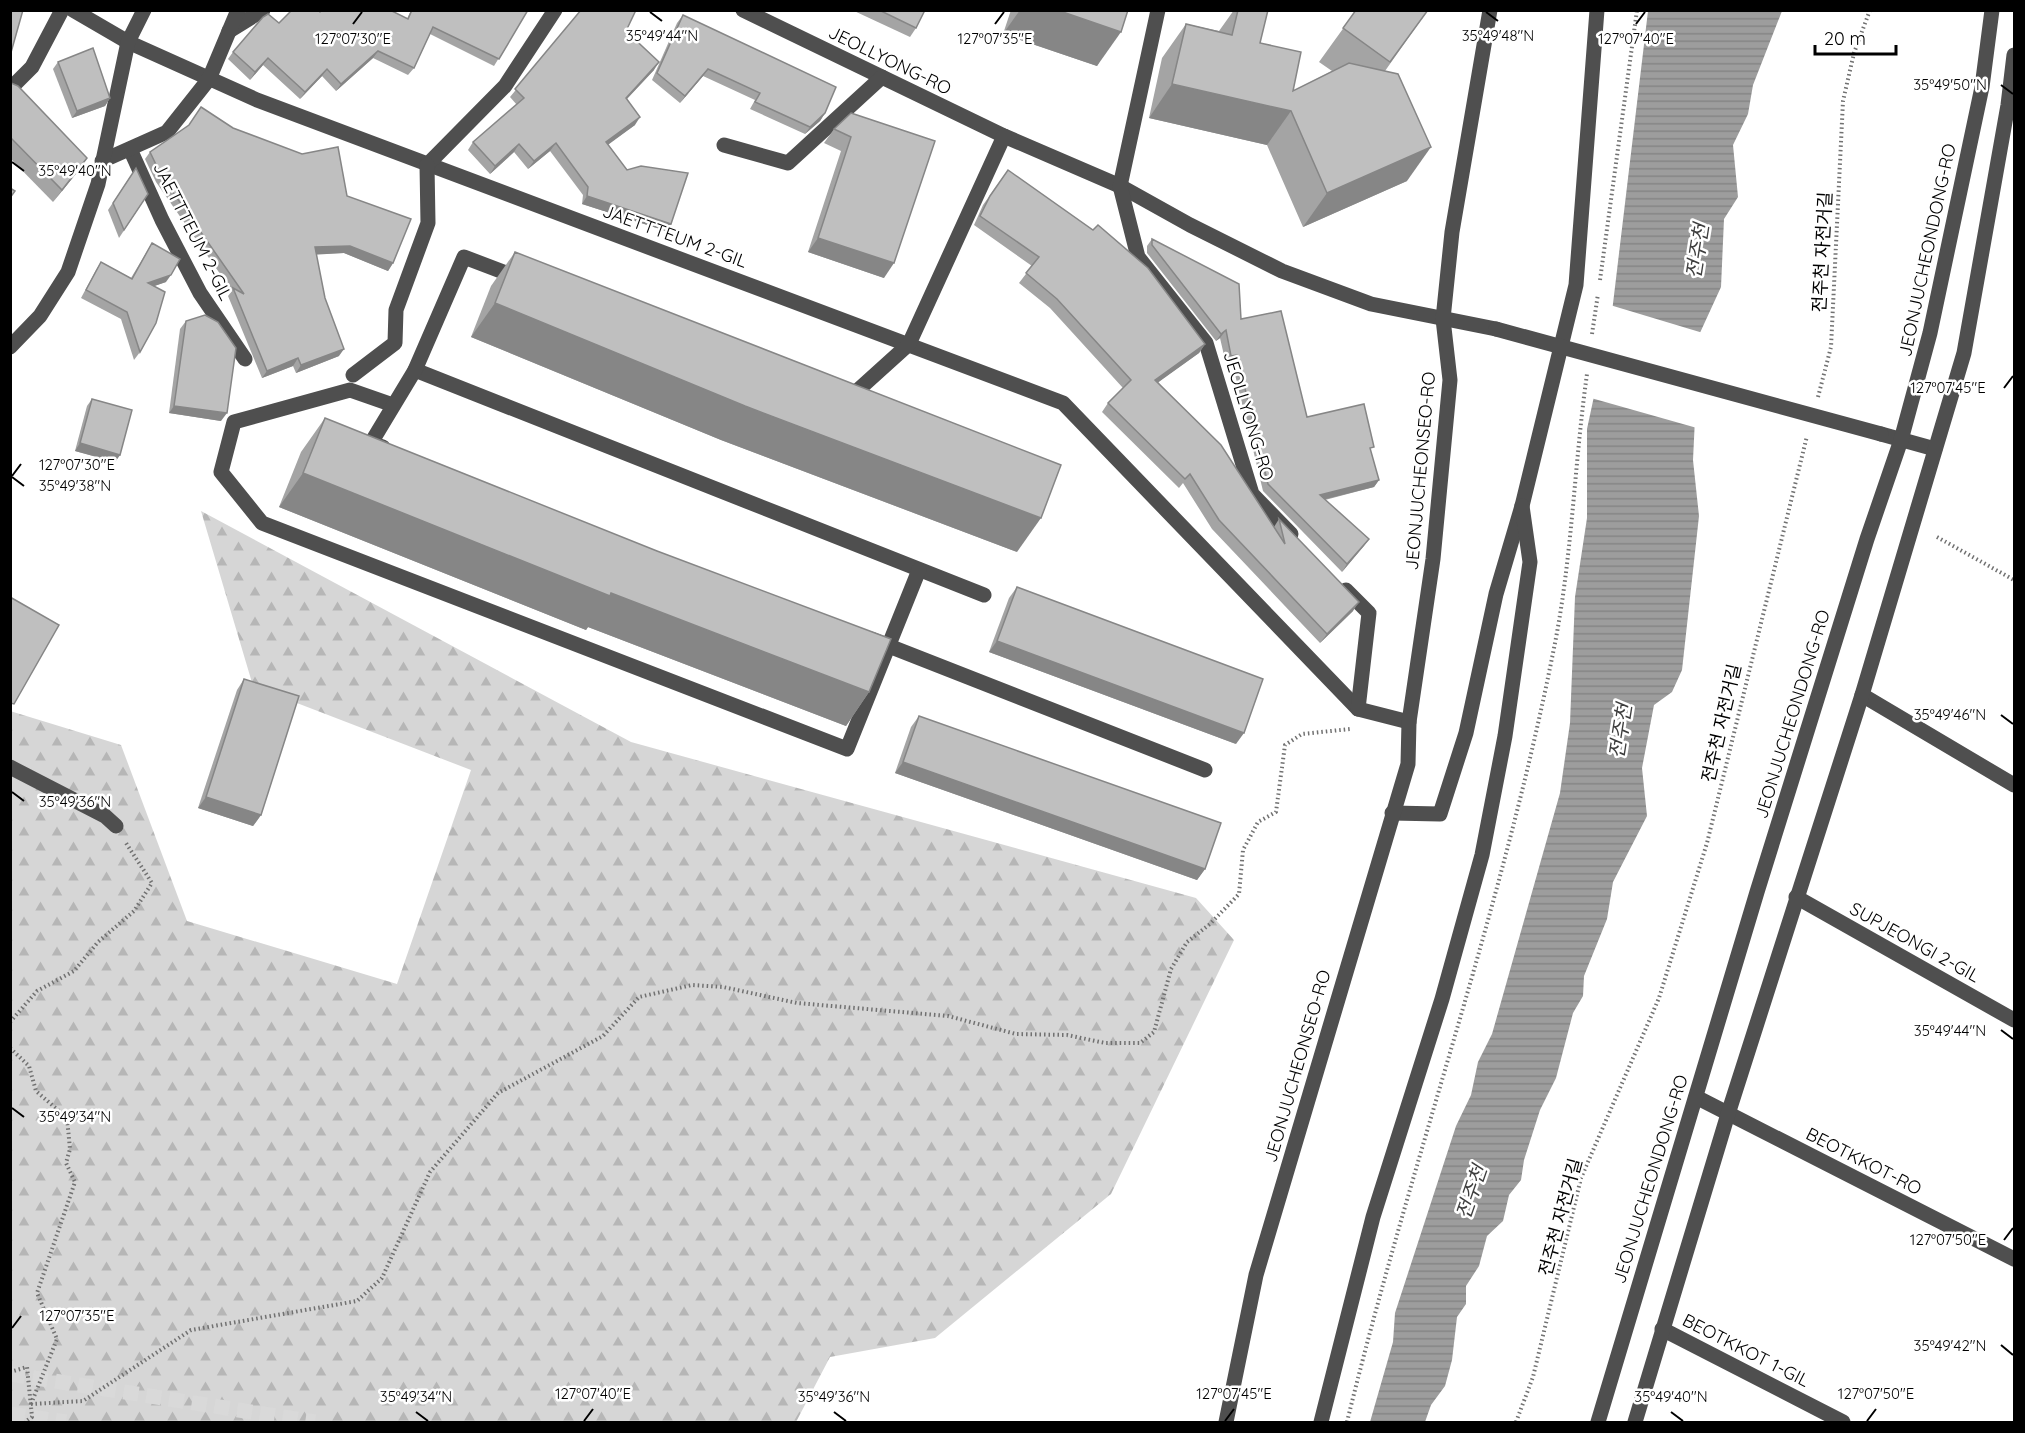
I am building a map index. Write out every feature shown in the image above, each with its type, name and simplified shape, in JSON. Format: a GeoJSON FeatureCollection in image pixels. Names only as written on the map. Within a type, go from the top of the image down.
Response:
{"type":"FeatureCollection","features":[{"type":"Feature","properties":{"kind":"street"},"geometry":{"type":"LineString","coordinates":[[10,88],[32,67],[62,10]]}},
{"type":"Feature","properties":{"kind":"street","name":"JAETTTEUM 2-GIL"},"geometry":{"type":"LineString","coordinates":[[73,10],[128,42],[257,100],[909,344]]}},
{"type":"Feature","properties":{"kind":"street"},"geometry":{"type":"LineString","coordinates":[[10,347],[40,316],[68,272],[98,184],[128,42],[144,10]]}},
{"type":"Feature","properties":{"kind":"street"},"geometry":{"type":"LineString","coordinates":[[209,78],[238,10]]}},
{"type":"Feature","properties":{"kind":"street"},"geometry":{"type":"LineString","coordinates":[[229,31],[263,10]]}},
{"type":"Feature","properties":{"kind":"street"},"geometry":{"type":"LineString","coordinates":[[353,375],[395,343],[396,310],[428,223],[427,165],[505,86],[555,10]]}},
{"type":"Feature","properties":{"kind":"street"},"geometry":{"type":"LineString","coordinates":[[1120,186],[1158,10]]}},
{"type":"Feature","properties":{"kind":"street","name":"JEONJUCHEONSEO-RO"},"geometry":{"type":"LineString","coordinates":[[1226,1422],[1256,1275],[1408,764],[1409,722],[1433,559],[1450,380],[1443,319],[1452,232],[1490,10]]}},
{"type":"Feature","properties":{"kind":"street"},"geometry":{"type":"LineString","coordinates":[[1392,813],[1440,814],[1466,733],[1496,594],[1522,506],[1576,285],[1597,10]]}},
{"type":"Feature","properties":{"kind":"street","name":"JEONJUCHEONDONG-RO"},"geometry":{"type":"LineString","coordinates":[[1598,1422],[1867,538],[1901,440],[1933,322],[1982,87],[1992,10]]}},
{"type":"Feature","properties":{"kind":"street","name":"JEOLLYONG-RO"},"geometry":{"type":"LineString","coordinates":[[746,11],[1004,136],[1120,186],[1190,225],[1282,271],[1371,304],[1496,329],[1935,449]]}},
{"type":"Feature","properties":{"kind":"street"},"geometry":{"type":"LineString","coordinates":[[1635,1422],[1728,1114],[1862,695],[1964,353],[2008,105],[2014,55]]}},
{"type":"Feature","properties":{"kind":"street"},"geometry":{"type":"LineString","coordinates":[[724,145],[788,163],[882,77]]}},
{"type":"Feature","properties":{"kind":"street","name":"JAETTTEUM 2-GIL"},"geometry":{"type":"LineString","coordinates":[[102,161],[167,132],[209,78]]}},
{"type":"Feature","properties":{"kind":"street"},"geometry":{"type":"LineString","coordinates":[[834,397],[845,402],[909,344],[1004,136]]}},
{"type":"Feature","properties":{"kind":"street","name":"JAETTTEUM 2-GIL"},"geometry":{"type":"LineString","coordinates":[[130,149],[162,220],[200,293],[245,359]]}},
{"type":"Feature","properties":{"kind":"street","name":"JEOLLYONG-RO"},"geometry":{"type":"LineString","coordinates":[[1120,186],[1137,257],[1206,343],[1252,494],[1302,545]]}},
{"type":"Feature","properties":{"kind":"street"},"geometry":{"type":"LineString","coordinates":[[393,451],[371,443],[415,370],[464,257],[531,282]]}},
{"type":"Feature","properties":{"kind":"street"},"geometry":{"type":"LineString","coordinates":[[909,344],[1063,404],[1358,709],[1409,722]]}},
{"type":"Feature","properties":{"kind":"street"},"geometry":{"type":"LineString","coordinates":[[415,370],[984,595]]}},
{"type":"Feature","properties":{"kind":"street"},"geometry":{"type":"LineString","coordinates":[[393,405],[350,390],[234,422],[221,471],[262,524],[847,749],[919,570]]}},
{"type":"Feature","properties":{"kind":"street"},"geometry":{"type":"LineString","coordinates":[[1322,1422],[1373,1217],[1442,999],[1482,855],[1506,736],[1530,562],[1522,506]]}},
{"type":"Feature","properties":{"kind":"street"},"geometry":{"type":"LineString","coordinates":[[1336,579],[1369,613],[1358,709]]}},
{"type":"Feature","properties":{"kind":"street"},"geometry":{"type":"LineString","coordinates":[[856,633],[1205,770]]}},
{"type":"Feature","properties":{"kind":"street"},"geometry":{"type":"LineString","coordinates":[[1862,695],[2014,785]]}},
{"type":"Feature","properties":{"kind":"street"},"geometry":{"type":"LineString","coordinates":[[10,767],[105,816],[116,826]]}},
{"type":"Feature","properties":{"kind":"street","name":"SUPJEONGI 2-GIL"},"geometry":{"type":"LineString","coordinates":[[1797,897],[2014,1020]]}},
{"type":"Feature","properties":{"kind":"street","name":"BEOTKKOT-RO"},"geometry":{"type":"LineString","coordinates":[[1696,1097],[2014,1259]]}},
{"type":"Feature","properties":{"kind":"street","name":"BEOTKKOT 1-GIL"},"geometry":{"type":"LineString","coordinates":[[1662,1329],[1843,1422]]}},
{"type":"Feature","properties":{"kind":"path","name":"전주천 자전거길"},"geometry":{"type":"LineString","coordinates":[[1816,402],[1831,347],[1843,101],[1854,53],[1870,10]]}},
{"type":"Feature","properties":{"kind":"path","name":"전주천 자전거길"},"geometry":{"type":"LineString","coordinates":[[1516,1422],[1533,1377],[1581,1178],[1659,998],[1707,843],[1807,435]]}},
{"type":"Feature","properties":{"kind":"path"},"geometry":{"type":"LineString","coordinates":[[1937,537],[2014,580]]}},
{"type":"Feature","properties":{"kind":"path"},"geometry":{"type":"LineString","coordinates":[[31,1404],[83,1401],[191,1330],[357,1301],[382,1278],[430,1172],[498,1093],[603,1035],[639,997],[693,986],[723,987],[797,1003],[948,1016],[1016,1034],[1067,1035],[1105,1044],[1140,1043],[1154,1032],[1171,969],[1186,942],[1210,924],[1239,894],[1243,850],[1258,822],[1276,812],[1285,745],[1302,734],[1325,730],[1340,732],[1354,728]]}},
{"type":"Feature","properties":{"kind":"path"},"geometry":{"type":"LineString","coordinates":[[10,1022],[37,991],[74,971],[98,942],[134,911],[152,883],[116,826]]}},
{"type":"Feature","properties":{"kind":"path"},"geometry":{"type":"LineString","coordinates":[[10,1048],[29,1066],[36,1091],[67,1118],[70,1149],[66,1163],[75,1182],[38,1293],[57,1339],[31,1404]]}},
{"type":"Feature","properties":{"kind":"path"},"geometry":{"type":"LineString","coordinates":[[10,1372],[27,1367],[32,1417],[26,1422]]}},
{"type":"Feature","properties":{"kind":"green space"},"geometry":{"type":"Polygon","coordinates":[[[201,511],[631,742],[1196,898],[1234,940],[1111,1194],[935,1338],[830,1357],[796,1422],[11,1422],[10,711],[121,745],[187,921],[397,984],[471,770],[253,686],[201,511]]]}},
{"type":"Feature","properties":{"kind":"water","name":"전주천"},"geometry":{"type":"Polygon","coordinates":[[[1648,11],[1782,11],[1753,85],[1748,114],[1733,145],[1738,197],[1724,219],[1721,287],[1699,335],[1693,460],[1699,516],[1682,670],[1672,692],[1654,705],[1642,768],[1647,816],[1613,882],[1607,919],[1584,976],[1583,996],[1573,1013],[1556,1078],[1540,1110],[1524,1160],[1521,1180],[1509,1195],[1503,1221],[1487,1236],[1479,1266],[1466,1286],[1466,1304],[1457,1317],[1452,1360],[1445,1386],[1431,1405],[1425,1422],[1370,1422],[1393,1342],[1395,1313],[1456,1126],[1471,1095],[1478,1062],[1492,1034],[1560,793],[1570,723],[1575,597],[1587,518],[1587,429],[1612,312],[1648,11]]]}},
{"type":"Feature","properties":{"kind":"pier"},"geometry":{"type":"Polygon","coordinates":[[[1610,305],[1703,333],[1697,428],[1591,398],[1610,305]]]}},
{"type":"Feature","properties":{"kind":"building"},"geometry":{"type":"Polygon","coordinates":[[[10,10],[23,10],[10,56],[10,10]]]}},
{"type":"Feature","properties":{"kind":"building"},"geometry":{"type":"Polygon","coordinates":[[[292,10],[319,10],[320,12],[323,10],[390,10],[408,19],[412,10],[528,10],[499,59],[433,27],[414,68],[378,51],[341,84],[327,69],[305,92],[268,58],[255,72],[233,52],[263,17],[268,14],[279,23],[292,10]]]}},
{"type":"Feature","properties":{"kind":"building"},"geometry":{"type":"Polygon","coordinates":[[[581,10],[636,10],[626,31],[659,62],[626,98],[640,117],[606,142],[627,170],[641,166],[688,173],[671,224],[587,196],[588,187],[556,143],[534,161],[519,144],[495,166],[473,142],[524,98],[515,89],[581,10]]]}},
{"type":"Feature","properties":{"kind":"building"},"geometry":{"type":"Polygon","coordinates":[[[879,10],[925,10],[916,28],[879,10]]]}},
{"type":"Feature","properties":{"kind":"building"},"geometry":{"type":"Polygon","coordinates":[[[1057,10],[1128,10],[1121,32],[1057,10]]]}},
{"type":"Feature","properties":{"kind":"building"},"geometry":{"type":"Polygon","coordinates":[[[1238,10],[1268,10],[1260,43],[1301,52],[1293,91],[1349,63],[1398,74],[1431,147],[1327,193],[1291,111],[1172,84],[1186,24],[1232,35],[1238,10]]]}},
{"type":"Feature","properties":{"kind":"building"},"geometry":{"type":"Polygon","coordinates":[[[1356,10],[1428,10],[1390,62],[1343,28],[1356,10]]]}},
{"type":"Feature","properties":{"kind":"building"},"geometry":{"type":"Polygon","coordinates":[[[683,15],[836,87],[825,113],[810,127],[755,102],[760,93],[708,69],[685,96],[657,73],[683,15]]]}},
{"type":"Feature","properties":{"kind":"building"},"geometry":{"type":"Polygon","coordinates":[[[93,48],[110,98],[77,111],[58,62],[93,48]]]}},
{"type":"Feature","properties":{"kind":"building"},"geometry":{"type":"Polygon","coordinates":[[[10,81],[18,86],[87,158],[62,190],[10,137],[10,81]]]}},
{"type":"Feature","properties":{"kind":"building"},"geometry":{"type":"Polygon","coordinates":[[[201,107],[233,128],[302,154],[338,147],[347,196],[411,219],[393,263],[350,246],[315,247],[325,298],[344,349],[301,365],[298,358],[267,371],[233,288],[244,294],[161,175],[150,152],[189,125],[201,107]]]}},
{"type":"Feature","properties":{"kind":"building"},"geometry":{"type":"Polygon","coordinates":[[[851,113],[935,141],[894,263],[818,238],[851,137],[834,129],[851,113]]]}},
{"type":"Feature","properties":{"kind":"building"},"geometry":{"type":"Polygon","coordinates":[[[136,168],[148,194],[124,230],[113,203],[136,168]]]}},
{"type":"Feature","properties":{"kind":"building"},"geometry":{"type":"Polygon","coordinates":[[[1008,170],[1093,230],[1098,225],[1148,268],[1205,344],[1155,380],[1221,445],[1285,544],[1279,519],[1359,602],[1327,634],[1219,520],[1190,474],[1185,479],[1108,403],[1131,380],[1057,299],[1026,273],[1039,257],[980,216],[990,196],[1008,170]]]}},
{"type":"Feature","properties":{"kind":"building"},"geometry":{"type":"Polygon","coordinates":[[[10,188],[15,191],[10,198],[10,188]]]}},
{"type":"Feature","properties":{"kind":"building"},"geometry":{"type":"Polygon","coordinates":[[[1152,239],[1239,284],[1241,319],[1281,311],[1307,417],[1364,404],[1374,447],[1370,448],[1379,480],[1320,495],[1369,539],[1347,564],[1268,484],[1237,355],[1231,356],[1226,330],[1221,334],[1152,245],[1152,239]]]}},
{"type":"Feature","properties":{"kind":"building"},"geometry":{"type":"Polygon","coordinates":[[[152,243],[180,259],[171,275],[148,283],[165,292],[156,323],[140,352],[127,312],[86,290],[101,262],[132,279],[152,243]]]}},
{"type":"Feature","properties":{"kind":"building"},"geometry":{"type":"Polygon","coordinates":[[[515,252],[1061,465],[1041,518],[745,406],[495,303],[515,252]]]}},
{"type":"Feature","properties":{"kind":"building"},"geometry":{"type":"Polygon","coordinates":[[[205,315],[218,322],[236,348],[227,413],[174,406],[186,321],[205,315]]]}},
{"type":"Feature","properties":{"kind":"building"},"geometry":{"type":"Polygon","coordinates":[[[92,399],[132,410],[120,455],[80,443],[92,399]]]}},
{"type":"Feature","properties":{"kind":"building"},"geometry":{"type":"Polygon","coordinates":[[[325,418],[657,551],[891,639],[869,692],[611,593],[610,596],[303,473],[325,418]]]}},
{"type":"Feature","properties":{"kind":"building"},"geometry":{"type":"Polygon","coordinates":[[[1017,587],[1263,679],[1244,733],[997,641],[1017,587]]]}},
{"type":"Feature","properties":{"kind":"building"},"geometry":{"type":"Polygon","coordinates":[[[10,597],[59,625],[14,704],[10,703],[10,597]]]}},
{"type":"Feature","properties":{"kind":"building"},"geometry":{"type":"Polygon","coordinates":[[[244,679],[299,696],[261,815],[206,797],[244,679]]]}},
{"type":"Feature","properties":{"kind":"building"},"geometry":{"type":"Polygon","coordinates":[[[919,716],[1221,823],[1205,869],[903,762],[919,716]]]}},
{"type":"Feature","properties":{"kind":"tunnel"},"geometry":{"type":"LineString","coordinates":[[10,1374],[315,1422]]}},
{"type":"Feature","properties":{"kind":"tunnel"},"geometry":{"type":"LineString","coordinates":[[10,1414],[66,1422]]}}]}
